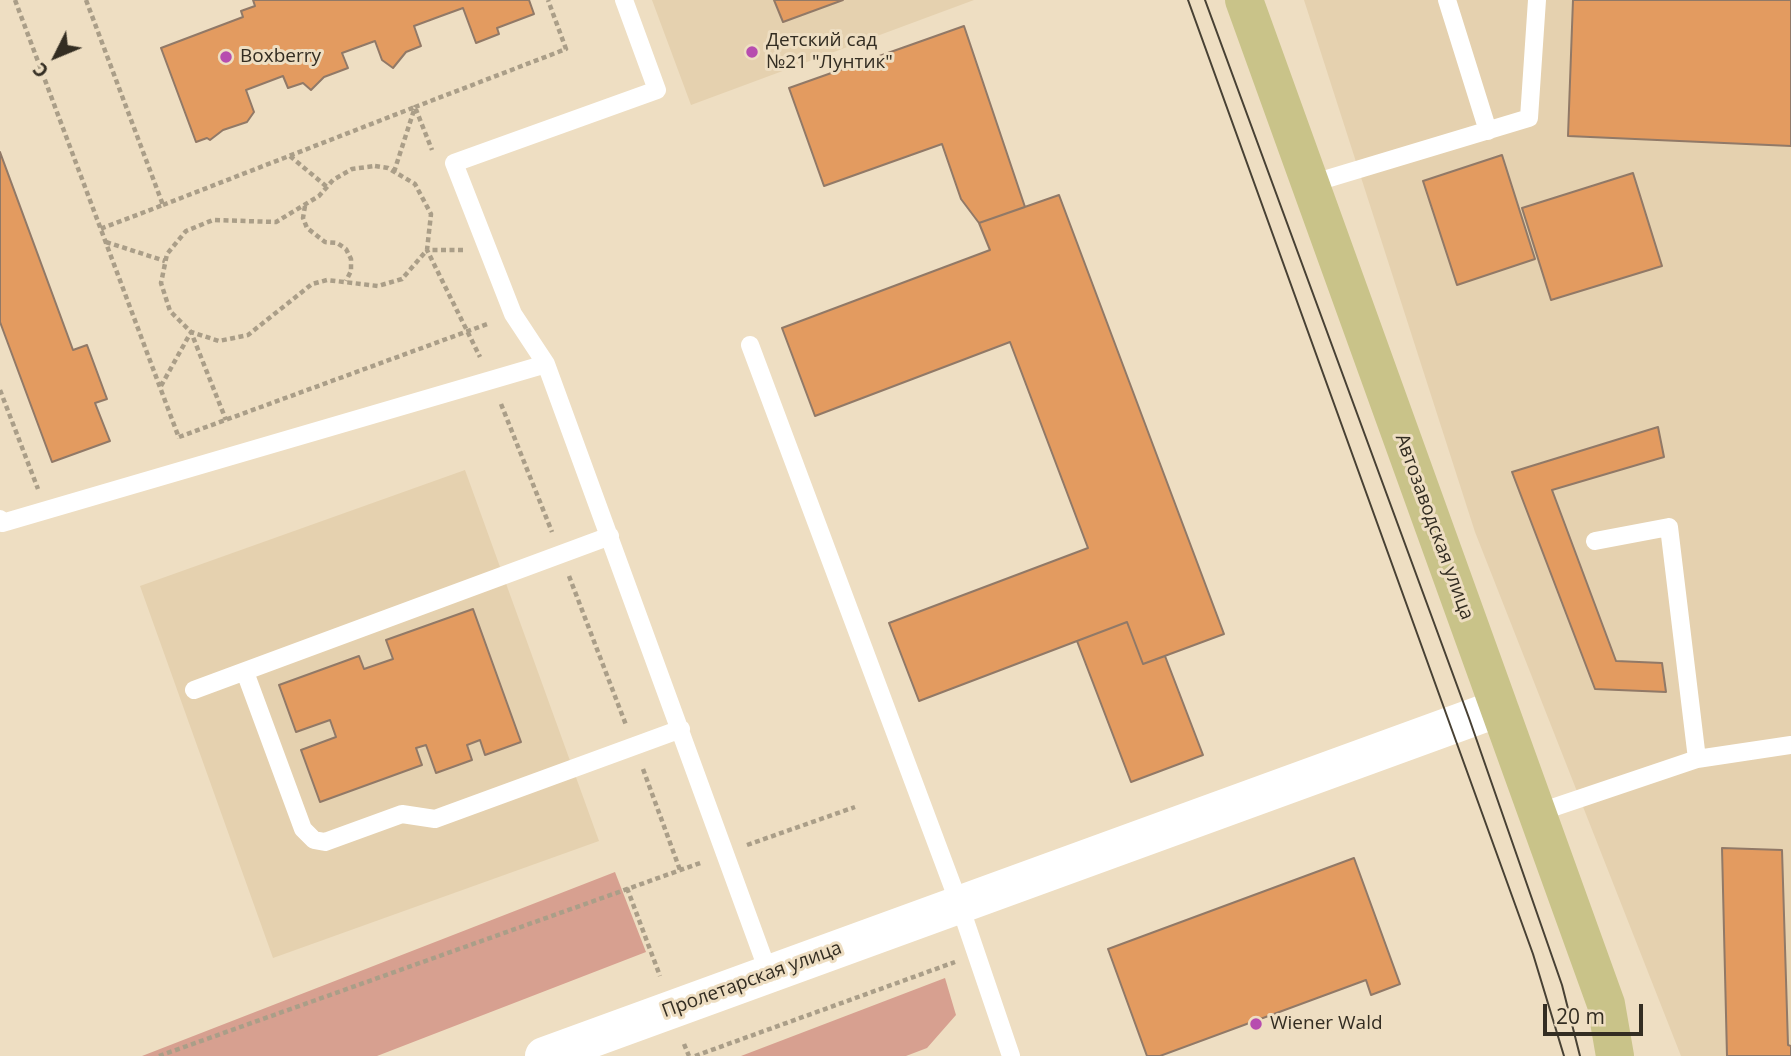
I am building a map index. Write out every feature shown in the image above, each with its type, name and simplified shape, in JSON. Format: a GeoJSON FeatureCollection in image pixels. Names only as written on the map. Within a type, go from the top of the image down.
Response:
{"type":"FeatureCollection","features":[{"type":"Feature","properties":{"kind":"main road","name":"Автозаводская улица"},"geometry":{"type":"LineString","coordinates":[[1244,0],[1606,1004],[1615,1056]]}},
{"type":"Feature","properties":{"kind":"street","name":"Пролетарская улица"},"geometry":{"type":"LineString","coordinates":[[544,1056],[1499,708]]}},
{"type":"Feature","properties":{"kind":"lane"},"geometry":{"type":"LineString","coordinates":[[624,0],[657,90],[454,163],[513,314],[546,363],[769,974]]}},
{"type":"Feature","properties":{"kind":"lane"},"geometry":{"type":"LineString","coordinates":[[1447,0],[1488,131]]}},
{"type":"Feature","properties":{"kind":"lane"},"geometry":{"type":"LineString","coordinates":[[1310,184],[1529,118],[1537,0]]}},
{"type":"Feature","properties":{"kind":"lane"},"geometry":{"type":"LineString","coordinates":[[750,345],[960,906],[1012,1056]]}},
{"type":"Feature","properties":{"kind":"lane"},"geometry":{"type":"LineString","coordinates":[[0,519],[2,523],[546,363]]}},
{"type":"Feature","properties":{"kind":"lane"},"geometry":{"type":"LineString","coordinates":[[1595,541],[1669,527],[1697,759]]}},
{"type":"Feature","properties":{"kind":"lane"},"geometry":{"type":"LineString","coordinates":[[194,690],[610,536]]}},
{"type":"Feature","properties":{"kind":"lane"},"geometry":{"type":"LineString","coordinates":[[245,672],[303,829],[314,841],[325,842],[402,814],[435,819],[681,729]]}},
{"type":"Feature","properties":{"kind":"lane"},"geometry":{"type":"LineString","coordinates":[[1537,813],[1697,759],[1791,745]]}},
{"type":"Feature","properties":{"kind":"path"},"geometry":{"type":"LineString","coordinates":[[15,0],[179,438],[501,319]]}},
{"type":"Feature","properties":{"kind":"path"},"geometry":{"type":"LineString","coordinates":[[86,0],[163,205]]}},
{"type":"Feature","properties":{"kind":"path"},"geometry":{"type":"LineString","coordinates":[[100,229],[566,49],[548,0]]}},
{"type":"Feature","properties":{"kind":"path"},"geometry":{"type":"LineString","coordinates":[[415,107],[436,159]]}},
{"type":"Feature","properties":{"kind":"path"},"geometry":{"type":"LineString","coordinates":[[394,172],[415,107]]}},
{"type":"Feature","properties":{"kind":"path"},"geometry":{"type":"LineString","coordinates":[[289,156],[327,187]]}},
{"type":"Feature","properties":{"kind":"path"},"geometry":{"type":"LineString","coordinates":[[226,420],[191,332],[170,311],[161,283],[167,254],[186,231],[213,220],[276,222],[305,206],[352,169],[375,166],[394,172],[415,184],[431,214],[427,250],[491,380],[561,555],[680,870]]}},
{"type":"Feature","properties":{"kind":"path"},"geometry":{"type":"LineString","coordinates":[[305,206],[303,218],[307,228],[325,242],[337,243],[346,249],[351,271],[346,281]]}},
{"type":"Feature","properties":{"kind":"path"},"geometry":{"type":"LineString","coordinates":[[105,242],[165,261]]}},
{"type":"Feature","properties":{"kind":"path"},"geometry":{"type":"LineString","coordinates":[[191,332],[219,341],[248,335],[312,284],[327,280],[378,286],[402,278],[427,250],[473,250]]}},
{"type":"Feature","properties":{"kind":"path"},"geometry":{"type":"LineString","coordinates":[[160,387],[191,332]]}},
{"type":"Feature","properties":{"kind":"path"},"geometry":{"type":"LineString","coordinates":[[0,390],[41,497]]}},
{"type":"Feature","properties":{"kind":"path"},"geometry":{"type":"LineString","coordinates":[[159,1056],[855,807]]}},
{"type":"Feature","properties":{"kind":"path"},"geometry":{"type":"LineString","coordinates":[[628,888],[689,1056]]}},
{"type":"Feature","properties":{"kind":"path"},"geometry":{"type":"LineString","coordinates":[[695,1056],[977,954]]}},
{"type":"Feature","properties":{"kind":"shaded area","name":"Детский сад №21 \"Лунтик\""},"geometry":{"type":"Polygon","coordinates":[[[652,0],[974,0],[691,105],[652,0]]]}},
{"type":"Feature","properties":{"kind":"shaded area"},"geometry":{"type":"Polygon","coordinates":[[[1304,0],[1791,0],[1791,1056],[1681,1056],[1475,532],[1304,0]]]}},
{"type":"Feature","properties":{"kind":"shaded area"},"geometry":{"type":"Polygon","coordinates":[[[465,470],[599,841],[273,958],[140,586],[465,470]]]}},
{"type":"Feature","properties":{"kind":"shaded area"},"geometry":{"type":"Polygon","coordinates":[[[615,872],[646,952],[377,1056],[142,1056],[615,872]]]}},
{"type":"Feature","properties":{"kind":"shaded area"},"geometry":{"type":"Polygon","coordinates":[[[945,978],[956,1015],[927,1048],[906,1056],[741,1056],[945,978]]]}},
{"type":"Feature","properties":{"kind":"building"},"geometry":{"type":"Polygon","coordinates":[[[253,0],[529,0],[534,14],[497,28],[499,34],[476,43],[463,8],[414,26],[421,46],[406,52],[393,68],[382,60],[375,41],[342,53],[348,68],[324,77],[311,90],[303,83],[288,88],[283,76],[246,90],[254,112],[247,122],[223,130],[210,140],[207,138],[196,142],[161,48],[243,17],[241,11],[255,6],[253,0]]]}},
{"type":"Feature","properties":{"kind":"building"},"geometry":{"type":"Polygon","coordinates":[[[774,0],[843,0],[783,22],[774,0]]]}},
{"type":"Feature","properties":{"kind":"building"},"geometry":{"type":"Polygon","coordinates":[[[1573,0],[1791,0],[1791,146],[1568,136],[1573,0]]]}},
{"type":"Feature","properties":{"kind":"building"},"geometry":{"type":"Polygon","coordinates":[[[964,26],[1025,207],[979,223],[961,199],[942,144],[824,186],[789,88],[964,26]]]}},
{"type":"Feature","properties":{"kind":"building"},"geometry":{"type":"Polygon","coordinates":[[[0,152],[73,350],[87,345],[107,399],[95,403],[110,441],[52,462],[0,322],[0,152]]]}},
{"type":"Feature","properties":{"kind":"building"},"geometry":{"type":"Polygon","coordinates":[[[1502,155],[1535,259],[1457,285],[1423,181],[1502,155]]]}},
{"type":"Feature","properties":{"kind":"building"},"geometry":{"type":"Polygon","coordinates":[[[1633,173],[1662,266],[1551,300],[1522,208],[1633,173]]]}},
{"type":"Feature","properties":{"kind":"building"},"geometry":{"type":"Polygon","coordinates":[[[1059,195],[1224,634],[1143,664],[1127,622],[919,701],[889,623],[1088,548],[1010,342],[815,416],[782,328],[990,250],[979,223],[1059,195]]]}},
{"type":"Feature","properties":{"kind":"building"},"geometry":{"type":"Polygon","coordinates":[[[1658,427],[1664,457],[1552,490],[1616,661],[1662,663],[1666,692],[1595,689],[1512,472],[1658,427]]]}},
{"type":"Feature","properties":{"kind":"building"},"geometry":{"type":"Polygon","coordinates":[[[473,609],[521,742],[485,755],[480,740],[467,745],[472,760],[436,773],[426,745],[416,748],[422,765],[320,802],[301,750],[336,737],[330,720],[296,732],[279,685],[359,656],[364,669],[393,659],[386,640],[473,609]]]}},
{"type":"Feature","properties":{"kind":"building"},"geometry":{"type":"Polygon","coordinates":[[[1127,622],[1143,664],[1165,656],[1203,755],[1131,782],[1077,641],[1127,622]]]}},
{"type":"Feature","properties":{"kind":"building"},"geometry":{"type":"Polygon","coordinates":[[[1722,848],[1782,850],[1788,1045],[1791,1046],[1791,1056],[1727,1056],[1722,848]]]}},
{"type":"Feature","properties":{"kind":"building"},"geometry":{"type":"Polygon","coordinates":[[[1354,858],[1400,984],[1371,995],[1366,980],[1160,1056],[1147,1056],[1108,949],[1354,858]]]}},
{"type":"Feature","properties":{"kind":"tram line"},"geometry":{"type":"LineString","coordinates":[[1188,0],[1533,954],[1564,1056]]}},
{"type":"Feature","properties":{"kind":"tram line"},"geometry":{"type":"LineString","coordinates":[[1205,0],[1469,718],[1562,985],[1580,1056]]}},
{"type":"Feature","properties":{"kind":"place","name":"Детский сад №21 \"Лунтик\""},"geometry":{"type":"Point","coordinates":[752,52]}},
{"type":"Feature","properties":{"kind":"place","name":"Boxberry"},"geometry":{"type":"Point","coordinates":[226,57]}},
{"type":"Feature","properties":{"kind":"place","name":"Wiener Wald"},"geometry":{"type":"Point","coordinates":[1256,1024]}}]}
